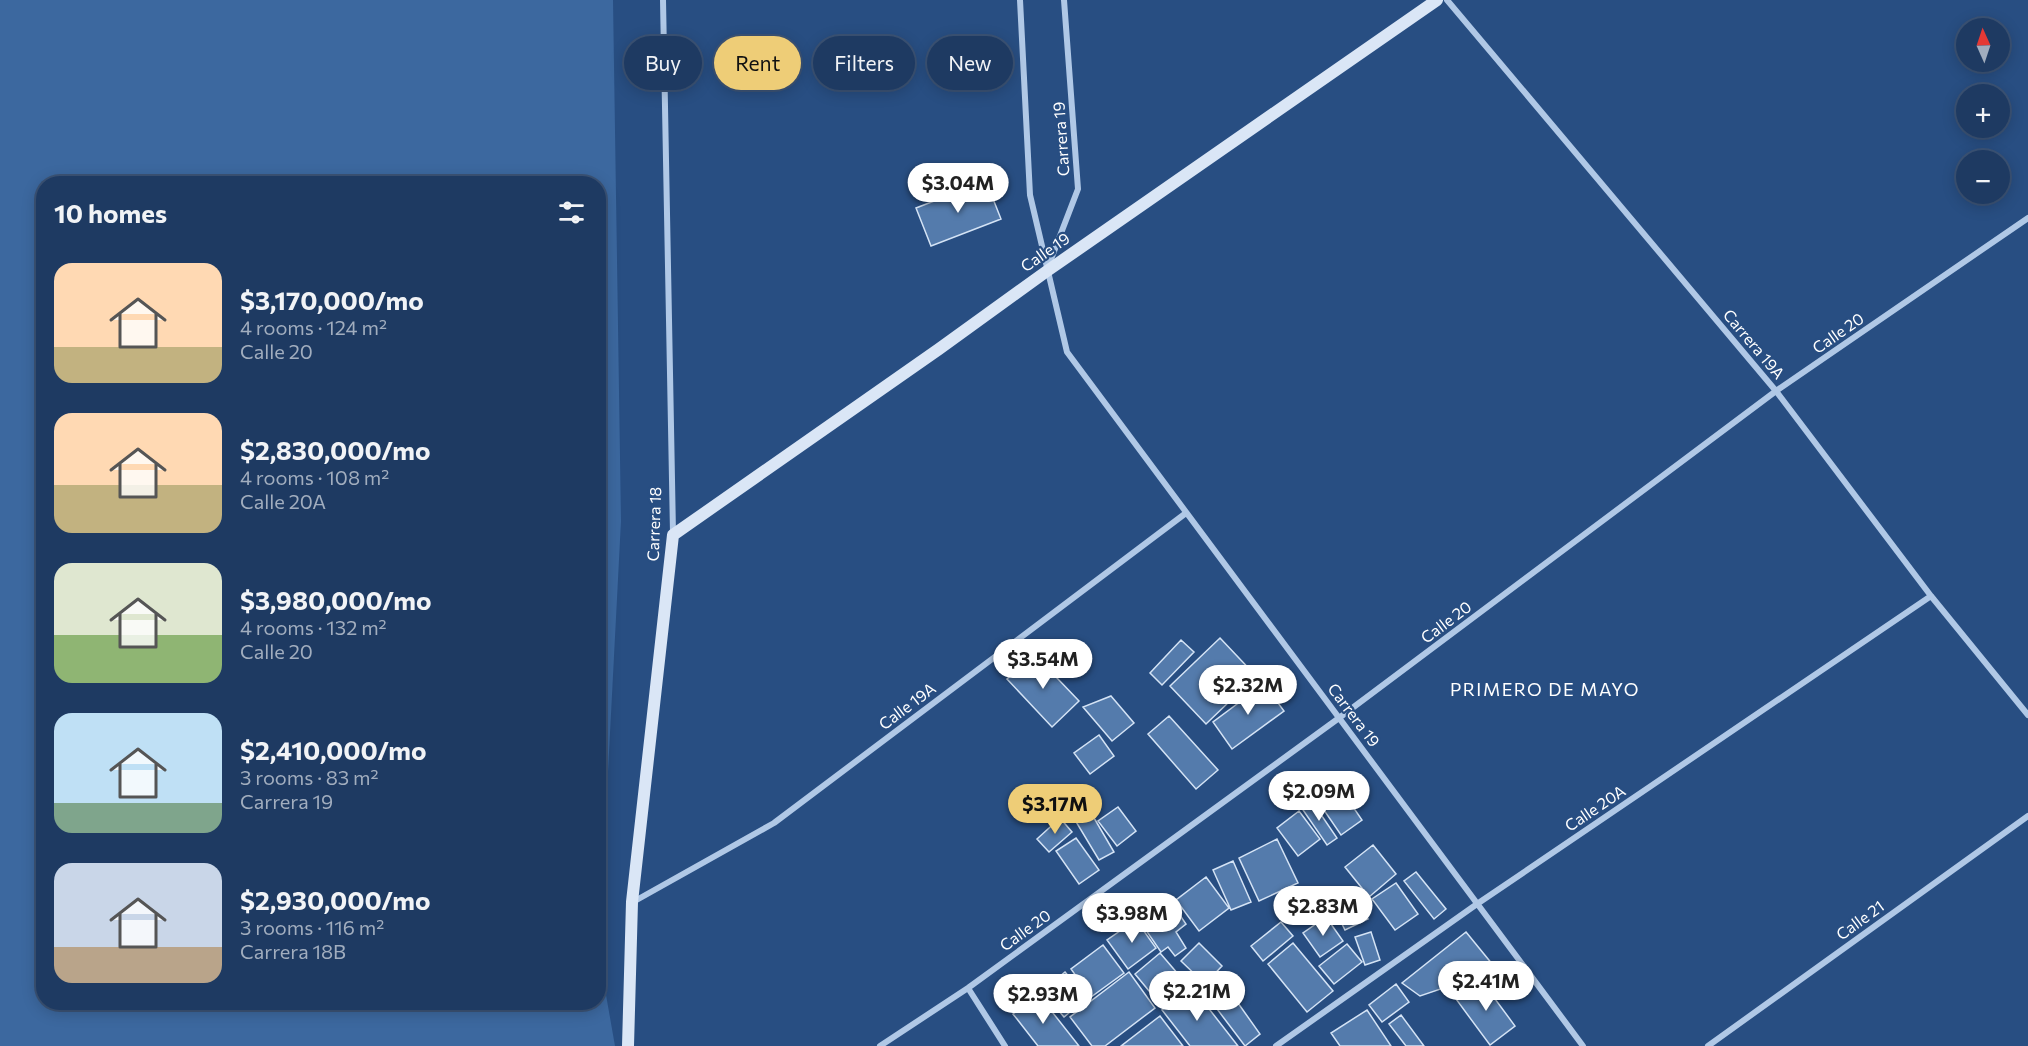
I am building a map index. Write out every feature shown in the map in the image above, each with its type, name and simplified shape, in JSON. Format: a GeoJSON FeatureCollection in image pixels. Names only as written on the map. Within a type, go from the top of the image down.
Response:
{"type":"FeatureCollection","features":[{"type":"Feature","properties":{"kind":"main road","name":"Calle 19"},"geometry":{"type":"LineString","coordinates":[[673,535],[1437,0]]}},
{"type":"Feature","properties":{"kind":"main road","name":"Carrera 18"},"geometry":{"type":"LineString","coordinates":[[628,1046],[632,902],[673,535]]}},
{"type":"Feature","properties":{"kind":"street","name":"Carrera 18"},"geometry":{"type":"LineString","coordinates":[[663,0],[673,535]]}},
{"type":"Feature","properties":{"kind":"street","name":"Carrera 19"},"geometry":{"type":"LineString","coordinates":[[1020,0],[1030,195],[1067,352],[1583,1046]]}},
{"type":"Feature","properties":{"kind":"street","name":"Carrera 19"},"geometry":{"type":"LineString","coordinates":[[1047,271],[1078,189],[1064,0]]}},
{"type":"Feature","properties":{"kind":"street","name":"Carrera 19A"},"geometry":{"type":"LineString","coordinates":[[1447,0],[1776,391],[1931,596],[2028,715]]}},
{"type":"Feature","properties":{"kind":"street","name":"Calle 20"},"geometry":{"type":"LineString","coordinates":[[880,1046],[968,988],[1340,718],[1776,391],[2028,218]]}},
{"type":"Feature","properties":{"kind":"street","name":"Calle 19A"},"geometry":{"type":"LineString","coordinates":[[632,902],[774,823],[1186,513]]}},
{"type":"Feature","properties":{"kind":"street","name":"Calle 20A"},"geometry":{"type":"LineString","coordinates":[[1276,1046],[1477,904],[1931,596]]}},
{"type":"Feature","properties":{"kind":"street","name":"Calle 21"},"geometry":{"type":"LineString","coordinates":[[1708,1046],[2028,816]]}},
{"type":"Feature","properties":{"kind":"street"},"geometry":{"type":"LineString","coordinates":[[968,988],[1005,1046]]}},
{"type":"Feature","properties":{"kind":"shaded area"},"geometry":{"type":"Polygon","coordinates":[[[0,0],[613,0],[621,521],[606,811],[606,176],[36,176],[36,1010],[606,1010],[606,995],[615,1046],[0,1046],[0,0]]]}},
{"type":"Feature","properties":{"kind":"building"},"geometry":{"type":"Polygon","coordinates":[[[986,181],[1001,219],[931,246],[916,208],[986,181]]]}},
{"type":"Feature","properties":{"kind":"building"},"geometry":{"type":"Polygon","coordinates":[[[1220,638],[1256,676],[1206,724],[1170,686],[1220,638]]]}},
{"type":"Feature","properties":{"kind":"building"},"geometry":{"type":"Polygon","coordinates":[[[1181,640],[1194,652],[1162,685],[1150,673],[1181,640]]]}},
{"type":"Feature","properties":{"kind":"building"},"geometry":{"type":"Polygon","coordinates":[[[1034,654],[1079,701],[1052,727],[1007,679],[1034,654]]]}},
{"type":"Feature","properties":{"kind":"building"},"geometry":{"type":"Polygon","coordinates":[[[1264,684],[1284,711],[1232,749],[1213,722],[1264,684]]]}},
{"type":"Feature","properties":{"kind":"building"},"geometry":{"type":"Polygon","coordinates":[[[1111,696],[1134,723],[1112,741],[1083,707],[1111,696]]]}},
{"type":"Feature","properties":{"kind":"building"},"geometry":{"type":"Polygon","coordinates":[[[1169,716],[1218,770],[1196,789],[1148,734],[1169,716]]]}},
{"type":"Feature","properties":{"kind":"building"},"geometry":{"type":"Polygon","coordinates":[[[1099,735],[1114,756],[1090,774],[1074,753],[1099,735]]]}},
{"type":"Feature","properties":{"kind":"building"},"geometry":{"type":"Polygon","coordinates":[[[1336,782],[1362,820],[1341,835],[1315,797],[1336,782]]]}},
{"type":"Feature","properties":{"kind":"building"},"geometry":{"type":"Polygon","coordinates":[[[1311,800],[1337,838],[1327,845],[1301,807],[1311,800]]]}},
{"type":"Feature","properties":{"kind":"building"},"geometry":{"type":"Polygon","coordinates":[[[1087,806],[1114,852],[1099,860],[1072,815],[1087,806]]]}},
{"type":"Feature","properties":{"kind":"building"},"geometry":{"type":"Polygon","coordinates":[[[1118,807],[1136,831],[1117,846],[1098,821],[1118,807]]]}},
{"type":"Feature","properties":{"kind":"building"},"geometry":{"type":"Polygon","coordinates":[[[1299,811],[1320,839],[1298,856],[1277,828],[1299,811]]]}},
{"type":"Feature","properties":{"kind":"building"},"geometry":{"type":"Polygon","coordinates":[[[1060,818],[1072,832],[1049,852],[1037,839],[1060,818]]]}},
{"type":"Feature","properties":{"kind":"building"},"geometry":{"type":"Polygon","coordinates":[[[1076,838],[1099,870],[1079,884],[1056,851],[1076,838]]]}},
{"type":"Feature","properties":{"kind":"building"},"geometry":{"type":"Polygon","coordinates":[[[1277,839],[1298,883],[1259,901],[1239,858],[1277,839]]]}},
{"type":"Feature","properties":{"kind":"building"},"geometry":{"type":"Polygon","coordinates":[[[1373,845],[1396,874],[1369,897],[1345,867],[1373,845]]]}},
{"type":"Feature","properties":{"kind":"building"},"geometry":{"type":"Polygon","coordinates":[[[1233,861],[1251,902],[1231,910],[1213,870],[1233,861]]]}},
{"type":"Feature","properties":{"kind":"building"},"geometry":{"type":"Polygon","coordinates":[[[1416,872],[1446,909],[1434,919],[1404,881],[1416,872]]]}},
{"type":"Feature","properties":{"kind":"building"},"geometry":{"type":"Polygon","coordinates":[[[1206,877],[1229,908],[1199,931],[1176,900],[1206,877]]]}},
{"type":"Feature","properties":{"kind":"building"},"geometry":{"type":"Polygon","coordinates":[[[1396,883],[1418,914],[1395,930],[1372,899],[1396,883]]]}},
{"type":"Feature","properties":{"kind":"building"},"geometry":{"type":"Polygon","coordinates":[[[1356,893],[1368,919],[1345,930],[1332,904],[1356,893]]]}},
{"type":"Feature","properties":{"kind":"building"},"geometry":{"type":"Polygon","coordinates":[[[1171,902],[1186,924],[1176,932],[1186,948],[1175,956],[1168,947],[1161,952],[1141,923],[1171,902]]]}},
{"type":"Feature","properties":{"kind":"building"},"geometry":{"type":"Polygon","coordinates":[[[1326,917],[1343,941],[1320,957],[1303,933],[1326,917]]]}},
{"type":"Feature","properties":{"kind":"building"},"geometry":{"type":"Polygon","coordinates":[[[1136,920],[1156,948],[1128,969],[1107,940],[1136,920]]]}},
{"type":"Feature","properties":{"kind":"building"},"geometry":{"type":"Polygon","coordinates":[[[1281,922],[1293,936],[1263,961],[1251,946],[1281,922]]]}},
{"type":"Feature","properties":{"kind":"building"},"geometry":{"type":"Polygon","coordinates":[[[1371,932],[1380,960],[1365,965],[1355,937],[1371,932]]]}},
{"type":"Feature","properties":{"kind":"building"},"geometry":{"type":"Polygon","coordinates":[[[1466,932],[1497,970],[1420,996],[1402,983],[1466,932]]]}},
{"type":"Feature","properties":{"kind":"building"},"geometry":{"type":"Polygon","coordinates":[[[1199,943],[1222,966],[1205,984],[1181,961],[1199,943]]]}},
{"type":"Feature","properties":{"kind":"building"},"geometry":{"type":"Polygon","coordinates":[[[1293,943],[1333,991],[1307,1012],[1268,964],[1293,943]]]}},
{"type":"Feature","properties":{"kind":"building"},"geometry":{"type":"Polygon","coordinates":[[[1347,944],[1362,962],[1334,984],[1319,966],[1347,944]]]}},
{"type":"Feature","properties":{"kind":"building"},"geometry":{"type":"Polygon","coordinates":[[[1103,945],[1124,973],[1091,997],[1071,969],[1103,945]]]}},
{"type":"Feature","properties":{"kind":"building"},"geometry":{"type":"Polygon","coordinates":[[[1160,953],[1184,981],[1159,1003],[1135,974],[1160,953]]]}},
{"type":"Feature","properties":{"kind":"building"},"geometry":{"type":"Polygon","coordinates":[[[1065,972],[1087,998],[1064,1017],[1042,991],[1065,972]]]}},
{"type":"Feature","properties":{"kind":"building"},"geometry":{"type":"Polygon","coordinates":[[[1129,972],[1155,1008],[1105,1046],[1092,1046],[1070,1017],[1129,972]]]}},
{"type":"Feature","properties":{"kind":"building"},"geometry":{"type":"Polygon","coordinates":[[[1481,980],[1515,1026],[1490,1045],[1456,999],[1481,980]]]}},
{"type":"Feature","properties":{"kind":"building"},"geometry":{"type":"Polygon","coordinates":[[[1396,984],[1409,1002],[1382,1022],[1369,1005],[1396,984]]]}},
{"type":"Feature","properties":{"kind":"building"},"geometry":{"type":"Polygon","coordinates":[[[1192,987],[1238,1046],[1190,1046],[1162,1010],[1192,987]]]}},
{"type":"Feature","properties":{"kind":"building"},"geometry":{"type":"Polygon","coordinates":[[[1228,989],[1260,1034],[1245,1046],[1211,1001],[1228,989]]]}},
{"type":"Feature","properties":{"kind":"building"},"geometry":{"type":"Polygon","coordinates":[[[1038,994],[1079,1046],[1038,1046],[1013,1014],[1038,994]]]}},
{"type":"Feature","properties":{"kind":"building"},"geometry":{"type":"Polygon","coordinates":[[[1367,1010],[1391,1046],[1340,1046],[1331,1033],[1367,1010]]]}},
{"type":"Feature","properties":{"kind":"building"},"geometry":{"type":"Polygon","coordinates":[[[1401,1015],[1424,1046],[1406,1046],[1389,1024],[1401,1015]]]}},
{"type":"Feature","properties":{"kind":"building"},"geometry":{"type":"Polygon","coordinates":[[[1160,1016],[1183,1046],[1121,1046],[1160,1016]]]}},
{"type":"Feature","properties":{"kind":"district","name":"PRIMERO DE MAYO"},"geometry":{"type":"Point","coordinates":[1545,690]}}]}
